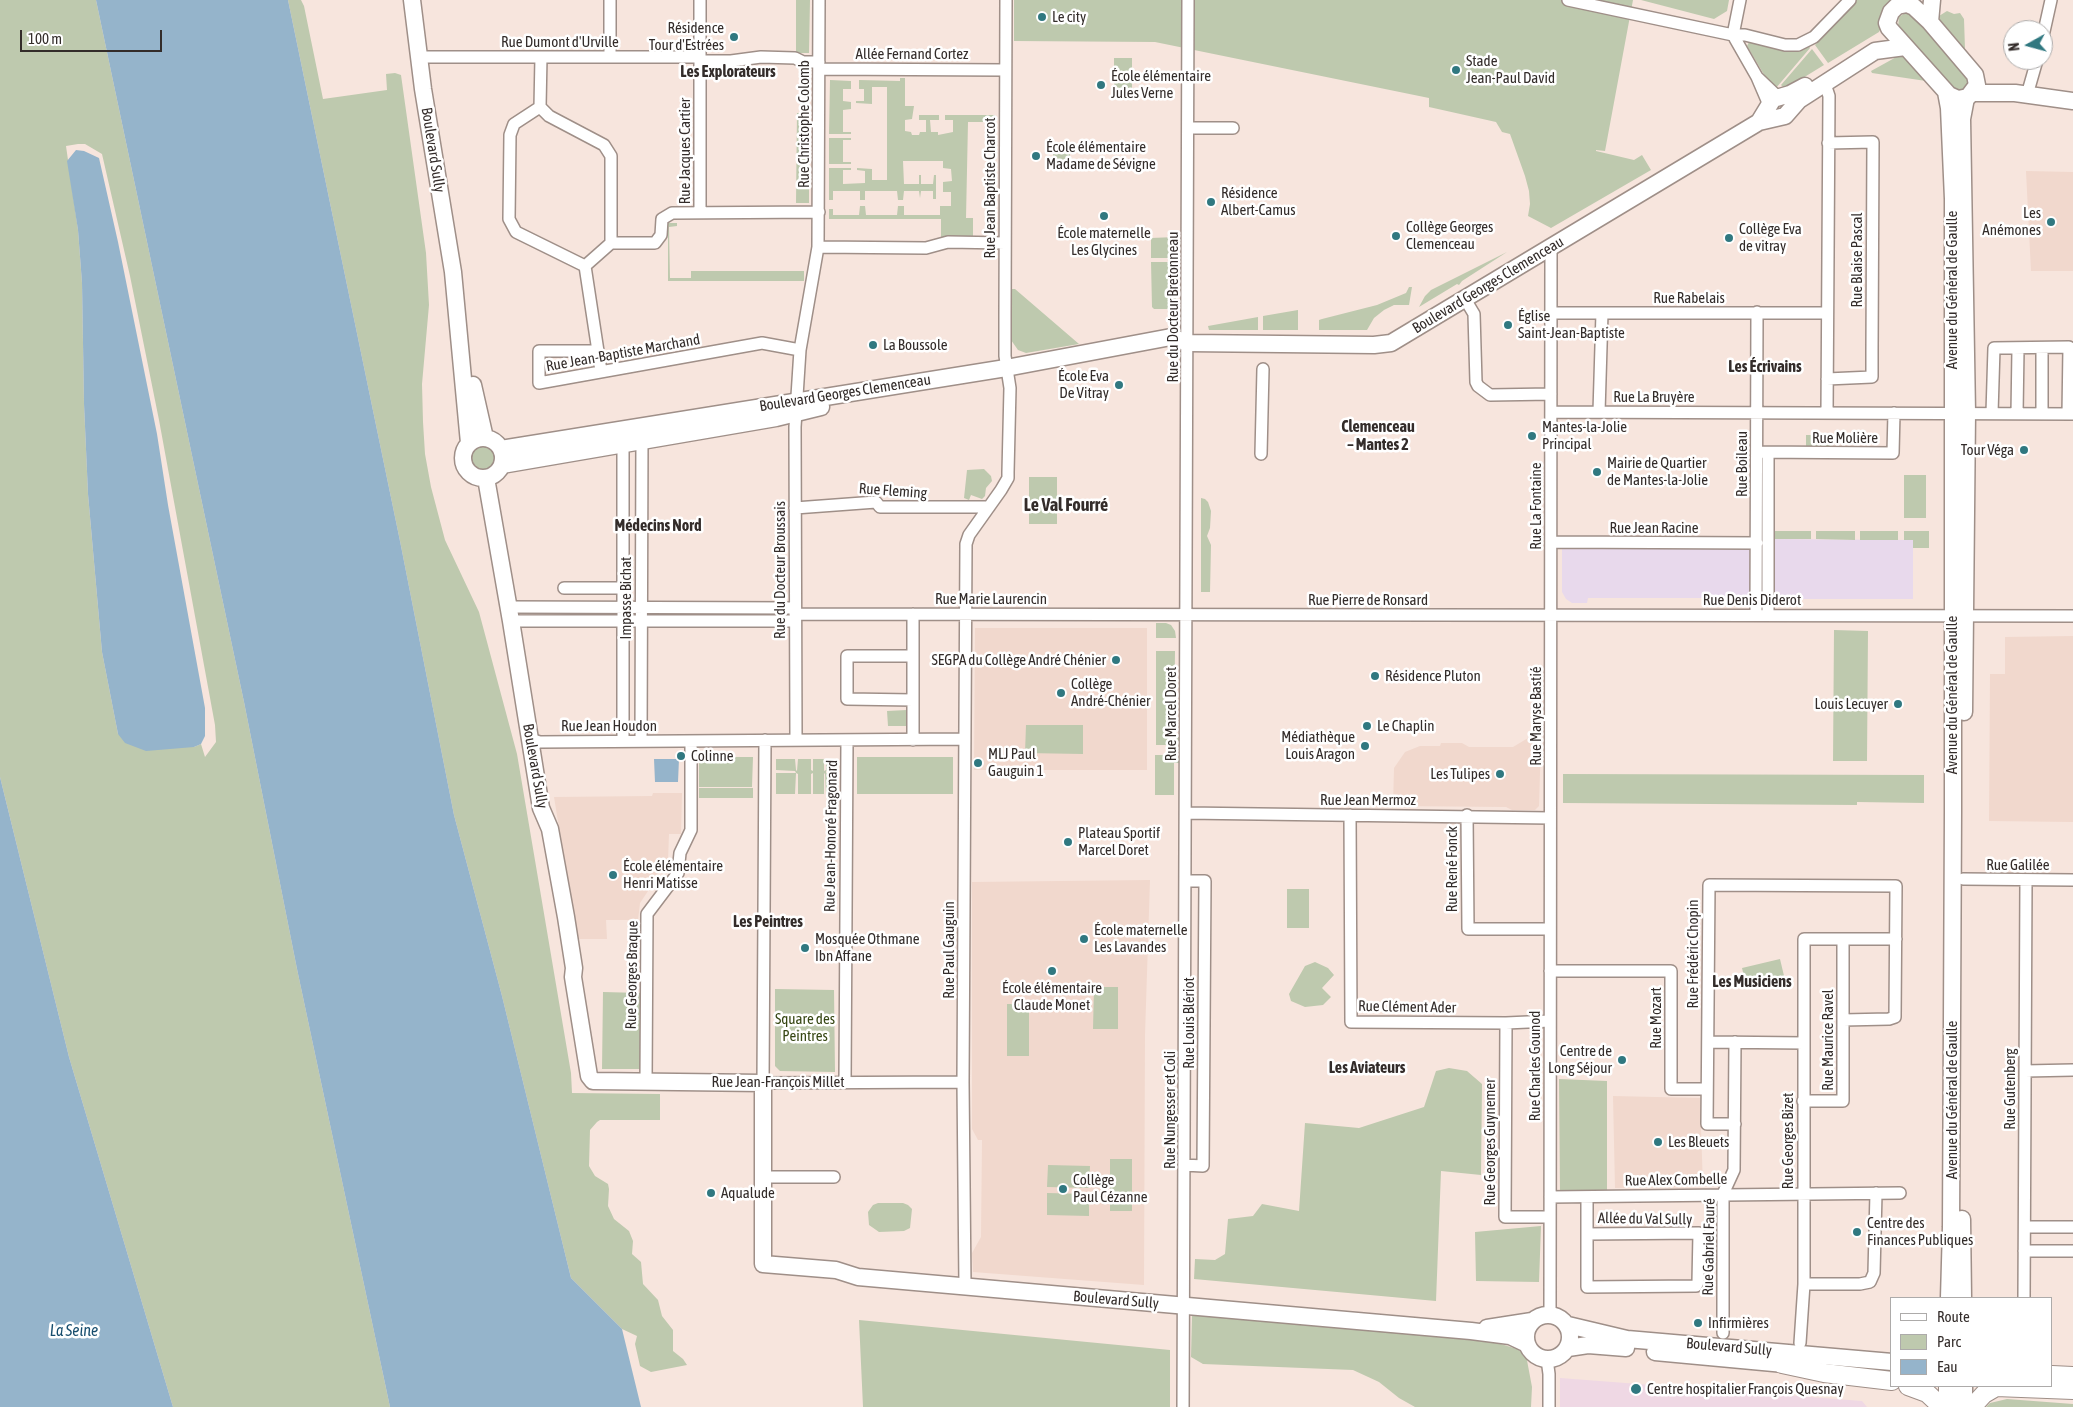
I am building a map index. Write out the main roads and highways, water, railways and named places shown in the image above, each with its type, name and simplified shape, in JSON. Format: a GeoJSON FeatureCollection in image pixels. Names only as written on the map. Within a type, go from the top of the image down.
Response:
{"type":"FeatureCollection","features":[{"type":"Feature","properties":{"kind":"main road","name":"Boulevard Sully"},"geometry":{"type":"LineString","coordinates":[[412,0],[423,89],[456,299],[485,438]]}},
{"type":"Feature","properties":{"kind":"main road"},"geometry":{"type":"LineString","coordinates":[[1930,22],[1932,0]]}},
{"type":"Feature","properties":{"kind":"main road"},"geometry":{"type":"LineString","coordinates":[[1875,52],[1883,41],[1889,15],[1893,9],[1910,2],[1930,22],[1971,90]]}},
{"type":"Feature","properties":{"kind":"main road"},"geometry":{"type":"LineString","coordinates":[[1887,25],[1946,92],[1955,99],[1971,90],[2073,101]]}},
{"type":"Feature","properties":{"kind":"main road"},"geometry":{"type":"LineString","coordinates":[[1875,52],[1888,48],[1905,47]]}},
{"type":"Feature","properties":{"kind":"main road","name":"Boulevard Georges Clemenceau"},"geometry":{"type":"LineString","coordinates":[[1777,106],[1796,103],[1875,52]]}},
{"type":"Feature","properties":{"kind":"main road","name":"Boulevard Georges Clemenceau"},"geometry":{"type":"LineString","coordinates":[[501,457],[796,407],[815,408],[880,398],[1007,372],[1172,348],[1188,343],[1388,344],[1402,338],[1759,122],[1796,92],[1832,70],[1856,64]]}},
{"type":"Feature","properties":{"kind":"main road","name":"Avenue du Général de Gaulle"},"geometry":{"type":"LineString","coordinates":[[1949,1297],[1952,1227],[1959,616],[1962,119],[1971,90]]}},
{"type":"Feature","properties":{"kind":"main road","name":"Avenue du Général de Gaulle"},"geometry":{"type":"LineString","coordinates":[[1946,92],[1950,116],[1959,413]]}},
{"type":"Feature","properties":{"kind":"main road","name":"Boulevard Sully"},"geometry":{"type":"LineString","coordinates":[[456,299],[469,443]]}},
{"type":"Feature","properties":{"kind":"main road"},"geometry":{"type":"LineString","coordinates":[[485,438],[492,441],[501,457],[497,473],[486,478],[473,476],[464,467],[463,454],[469,443],[485,438]]}},
{"type":"Feature","properties":{"kind":"main road","name":"Boulevard Sully"},"geometry":{"type":"LineString","coordinates":[[486,478],[541,808],[550,829],[574,968],[573,978],[589,1076],[593,1081]]}},
{"type":"Feature","properties":{"kind":"main road","name":"Avenue du Général de Gaulle"},"geometry":{"type":"LineString","coordinates":[[1959,616],[1963,879],[1963,1297]]}},
{"type":"Feature","properties":{"kind":"main road","name":"Rue Jean-François Millet"},"geometry":{"type":"LineString","coordinates":[[593,1081],[764,1082],[763,1264]]}},
{"type":"Feature","properties":{"kind":"main road","name":"Boulevard Sully"},"geometry":{"type":"LineString","coordinates":[[763,1264],[836,1270],[858,1277],[1471,1331]]}},
{"type":"Feature","properties":{"kind":"main road"},"geometry":{"type":"LineString","coordinates":[[1471,1331],[1510,1336],[1527,1344],[1535,1355],[1548,1359],[1559,1357],[1568,1348],[1571,1337],[1568,1325],[1563,1320],[1550,1314],[1537,1317],[1532,1321],[1526,1332],[1527,1344]]}},
{"type":"Feature","properties":{"kind":"main road"},"geometry":{"type":"LineString","coordinates":[[1471,1331],[1532,1321]]}},
{"type":"Feature","properties":{"kind":"main road","name":"Boulevard Sully"},"geometry":{"type":"LineString","coordinates":[[1568,1325],[1627,1339],[1890,1362]]}},
{"type":"Feature","properties":{"kind":"main road","name":"Boulevard Sully"},"geometry":{"type":"LineString","coordinates":[[1568,1348],[1588,1345],[1890,1374]]}},
{"type":"Feature","properties":{"kind":"main road"},"geometry":{"type":"LineString","coordinates":[[1782,1364],[1824,1374],[1890,1382]]}},
{"type":"Feature","properties":{"kind":"main road"},"geometry":{"type":"LineString","coordinates":[[2053,1375],[2073,1376]]}},
{"type":"Feature","properties":{"kind":"main road"},"geometry":{"type":"LineString","coordinates":[[1911,1387],[1927,1393],[1942,1407]]}},
{"type":"Feature","properties":{"kind":"main road"},"geometry":{"type":"LineString","coordinates":[[1948,1387],[1948,1407]]}},
{"type":"Feature","properties":{"kind":"main road"},"geometry":{"type":"LineString","coordinates":[[1964,1387],[1964,1407]]}},
{"type":"Feature","properties":{"kind":"main road"},"geometry":{"type":"LineString","coordinates":[[1972,1407],[1993,1387]]}},
{"type":"Feature","properties":{"kind":"main road"},"geometry":{"type":"LineString","coordinates":[[2014,1387],[2073,1390]]}},
{"type":"Feature","properties":{"kind":"water"},"geometry":{"type":"Polygon","coordinates":[[[96,0],[288,0],[400,541],[454,815],[502,996],[571,1278],[622,1329],[641,1407],[390,1407],[96,0]]]}},
{"type":"Feature","properties":{"kind":"water"},"geometry":{"type":"Polygon","coordinates":[[[76,150],[84,151],[99,158],[157,434],[205,708],[205,736],[201,744],[194,747],[146,751],[125,743],[118,734],[102,652],[88,494],[82,283],[78,230],[67,161],[76,150]]]}},
{"type":"Feature","properties":{"kind":"water"},"geometry":{"type":"Polygon","coordinates":[[[654,759],[679,759],[678,782],[655,782],[654,759]]]}},
{"type":"Feature","properties":{"kind":"water","name":"La Seine"},"geometry":{"type":"Polygon","coordinates":[[[0,777],[69,1057],[173,1407],[0,1407],[0,777]]]}},
{"type":"Feature","properties":{"kind":"place","name":"Le city"},"geometry":{"type":"Point","coordinates":[1042,17]}},
{"type":"Feature","properties":{"kind":"place","name":"Résidence Tour d'Estrées"},"geometry":{"type":"Point","coordinates":[734,37]}},
{"type":"Feature","properties":{"kind":"place","name":"Stade Jean-Paul David"},"geometry":{"type":"Point","coordinates":[1456,70]}},
{"type":"Feature","properties":{"kind":"place","name":"École élémentaire Jules Verne"},"geometry":{"type":"Point","coordinates":[1101,85]}},
{"type":"Feature","properties":{"kind":"place","name":"École élémentaire Madame de Sévigne"},"geometry":{"type":"Point","coordinates":[1036,156]}},
{"type":"Feature","properties":{"kind":"place","name":"Résidence Albert-Camus"},"geometry":{"type":"Point","coordinates":[1211,202]}},
{"type":"Feature","properties":{"kind":"place","name":"École maternelle Les Glycines"},"geometry":{"type":"Point","coordinates":[1104,216]}},
{"type":"Feature","properties":{"kind":"place","name":"Les Anémones"},"geometry":{"type":"Point","coordinates":[2051,222]}},
{"type":"Feature","properties":{"kind":"place","name":"Collège Georges Clemenceau"},"geometry":{"type":"Point","coordinates":[1396,236]}},
{"type":"Feature","properties":{"kind":"place","name":"Collège Eva de vitray"},"geometry":{"type":"Point","coordinates":[1729,238]}},
{"type":"Feature","properties":{"kind":"place","name":"Église Saint-Jean-Baptiste"},"geometry":{"type":"Point","coordinates":[1508,325]}},
{"type":"Feature","properties":{"kind":"place","name":"La Boussole"},"geometry":{"type":"Point","coordinates":[873,345]}},
{"type":"Feature","properties":{"kind":"place","name":"École Eva De Vitray"},"geometry":{"type":"Point","coordinates":[1119,385]}},
{"type":"Feature","properties":{"kind":"place","name":"Mantes-la-Jolie Principal"},"geometry":{"type":"Point","coordinates":[1532,436]}},
{"type":"Feature","properties":{"kind":"place","name":"Tour Véga"},"geometry":{"type":"Point","coordinates":[2024,450]}},
{"type":"Feature","properties":{"kind":"place","name":"Mairie de Quartier de Mantes-la-Jolie"},"geometry":{"type":"Point","coordinates":[1597,472]}},
{"type":"Feature","properties":{"kind":"place","name":"SEGPA du Collège André Chénier"},"geometry":{"type":"Point","coordinates":[1116,660]}},
{"type":"Feature","properties":{"kind":"place","name":"Résidence Pluton"},"geometry":{"type":"Point","coordinates":[1375,676]}},
{"type":"Feature","properties":{"kind":"place","name":"Collège André-Chénier"},"geometry":{"type":"Point","coordinates":[1061,693]}},
{"type":"Feature","properties":{"kind":"place","name":"Louis Lecuyer"},"geometry":{"type":"Point","coordinates":[1898,704]}},
{"type":"Feature","properties":{"kind":"place","name":"Le Chaplin"},"geometry":{"type":"Point","coordinates":[1367,726]}},
{"type":"Feature","properties":{"kind":"place","name":"Médiathèque Louis Aragon"},"geometry":{"type":"Point","coordinates":[1365,746]}},
{"type":"Feature","properties":{"kind":"place","name":"Colinne"},"geometry":{"type":"Point","coordinates":[681,756]}},
{"type":"Feature","properties":{"kind":"place","name":"MLJ Paul Gauguin 1"},"geometry":{"type":"Point","coordinates":[978,763]}},
{"type":"Feature","properties":{"kind":"place","name":"Les Tulipes"},"geometry":{"type":"Point","coordinates":[1500,774]}},
{"type":"Feature","properties":{"kind":"place","name":"Plateau Sportif Marcel Doret"},"geometry":{"type":"Point","coordinates":[1068,842]}},
{"type":"Feature","properties":{"kind":"place","name":"École élémentaire Henri Matisse"},"geometry":{"type":"Point","coordinates":[613,875]}},
{"type":"Feature","properties":{"kind":"place","name":"École maternelle Les Lavandes"},"geometry":{"type":"Point","coordinates":[1084,939]}},
{"type":"Feature","properties":{"kind":"place","name":"Mosquée Othmane Ibn Affane"},"geometry":{"type":"Point","coordinates":[805,948]}},
{"type":"Feature","properties":{"kind":"place","name":"École élémentaire Claude Monet"},"geometry":{"type":"Point","coordinates":[1052,971]}},
{"type":"Feature","properties":{"kind":"place","name":"Centre de Long Séjour"},"geometry":{"type":"Point","coordinates":[1622,1060]}},
{"type":"Feature","properties":{"kind":"place","name":"Les Bleuets"},"geometry":{"type":"Point","coordinates":[1658,1142]}},
{"type":"Feature","properties":{"kind":"place","name":"Collège Paul Cézanne"},"geometry":{"type":"Point","coordinates":[1063,1189]}},
{"type":"Feature","properties":{"kind":"place","name":"Aqualude"},"geometry":{"type":"Point","coordinates":[711,1193]}},
{"type":"Feature","properties":{"kind":"place","name":"Centre des Finances Publiques"},"geometry":{"type":"Point","coordinates":[1857,1232]}},
{"type":"Feature","properties":{"kind":"place","name":"Infirmières"},"geometry":{"type":"Point","coordinates":[1698,1323]}},
{"type":"Feature","properties":{"kind":"place","name":"Centre hospitalier François Quesnay"},"geometry":{"type":"Point","coordinates":[1636,1389]}},
{"type":"Feature","properties":{"kind":"district","name":"Les Explorateurs"},"geometry":{"type":"Point","coordinates":[728,72]}},
{"type":"Feature","properties":{"kind":"district","name":"Les Écrivains"},"geometry":{"type":"Point","coordinates":[1765,367]}},
{"type":"Feature","properties":{"kind":"district","name":"Clemenceau – Mantes 2"},"geometry":{"type":"Point","coordinates":[1378,436]}},
{"type":"Feature","properties":{"kind":"district","name":"Le Val Fourré"},"geometry":{"type":"Point","coordinates":[1066,505]}},
{"type":"Feature","properties":{"kind":"district","name":"Médecins Nord"},"geometry":{"type":"Point","coordinates":[658,526]}},
{"type":"Feature","properties":{"kind":"district","name":"Les Peintres"},"geometry":{"type":"Point","coordinates":[768,922]}},
{"type":"Feature","properties":{"kind":"district","name":"Les Musiciens"},"geometry":{"type":"Point","coordinates":[1752,982]}},
{"type":"Feature","properties":{"kind":"district","name":"Les Aviateurs"},"geometry":{"type":"Point","coordinates":[1367,1068]}},
{"type":"Feature","properties":{"kind":"park label","name":"Square des Peintres"},"geometry":{"type":"Point","coordinates":[805,1028]}}]}
